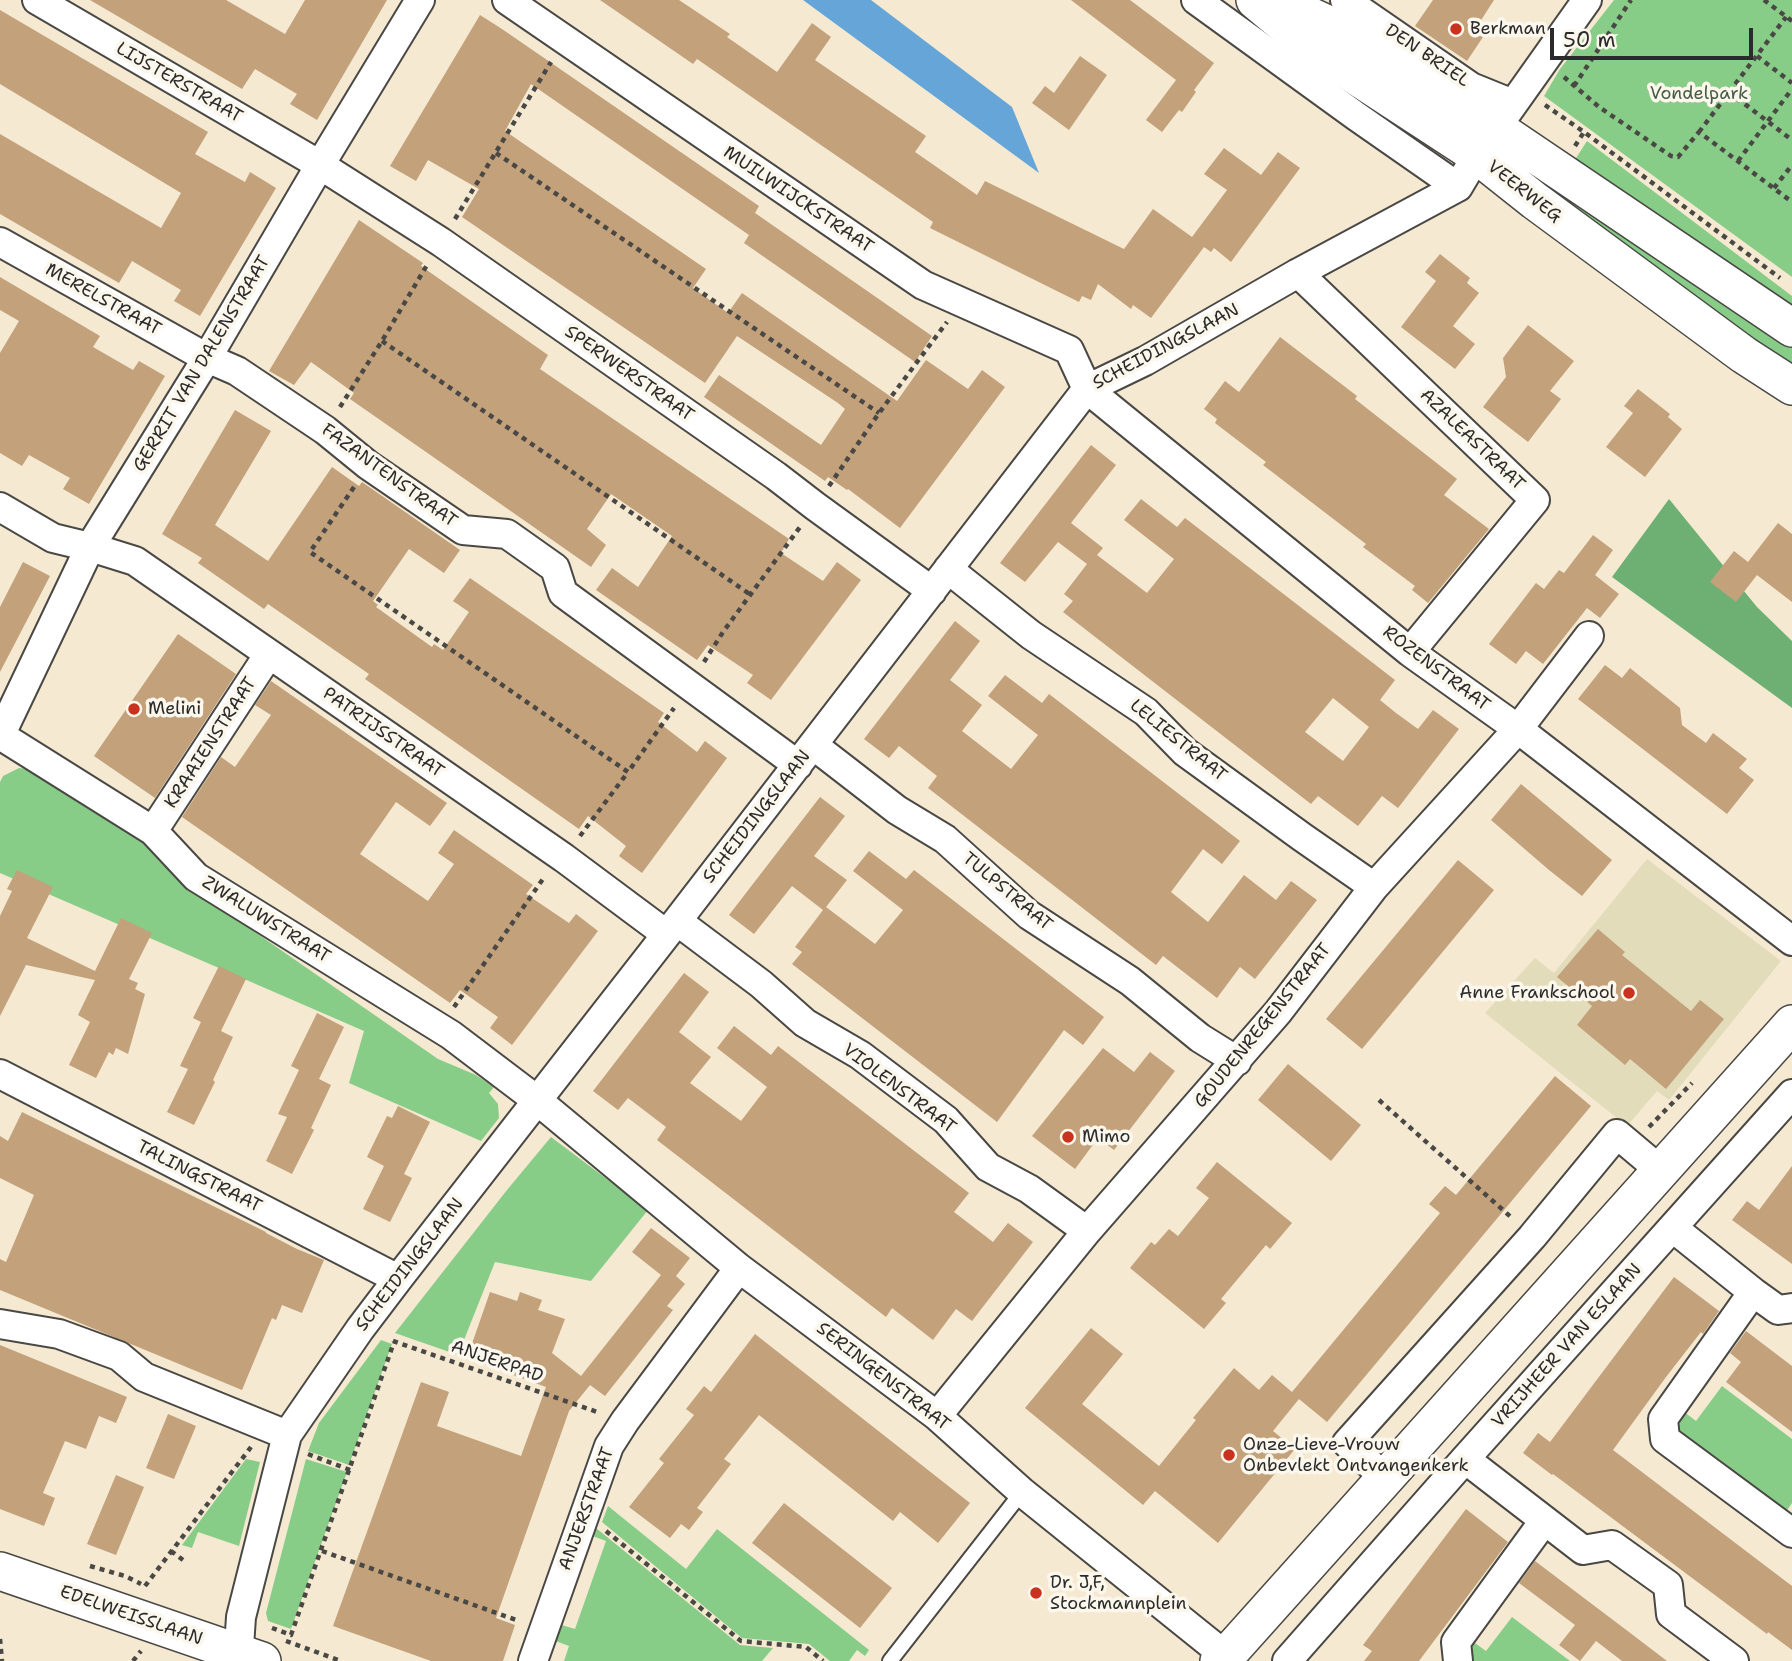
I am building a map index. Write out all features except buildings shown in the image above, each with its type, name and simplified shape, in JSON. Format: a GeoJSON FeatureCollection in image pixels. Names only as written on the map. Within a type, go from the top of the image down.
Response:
{"type":"FeatureCollection","features":[{"type":"Feature","properties":{"kind":"street","name":"LIJSTERSTRAAT"},"geometry":{"type":"LineString","coordinates":[[37,0],[320,165]]}},
{"type":"Feature","properties":{"kind":"street","name":"GERRIT VAN DALENSTRAAT"},"geometry":{"type":"LineString","coordinates":[[0,735],[90,547],[207,358],[420,0]]}},
{"type":"Feature","properties":{"kind":"street","name":"MUILWIJCKSTRAAT"},"geometry":{"type":"LineString","coordinates":[[507,0],[923,285],[1069,350],[1087,389]]}},
{"type":"Feature","properties":{"kind":"street"},"geometry":{"type":"LineString","coordinates":[[1196,0],[1458,187],[1495,129],[1587,0]]}},
{"type":"Feature","properties":{"kind":"street","name":"VEERWEG"},"geometry":{"type":"LineString","coordinates":[[1255,0],[1310,46],[1495,129],[1535,201],[1744,355],[1792,386]]}},
{"type":"Feature","properties":{"kind":"street","name":"VEERWEG"},"geometry":{"type":"LineString","coordinates":[[1275,0],[1325,23],[1495,129],[1792,328]]}},
{"type":"Feature","properties":{"kind":"street","name":"DEN BRIEL"},"geometry":{"type":"LineString","coordinates":[[1345,0],[1471,87],[1495,129]]}},
{"type":"Feature","properties":{"kind":"street","name":"SPERWERSTRAAT"},"geometry":{"type":"LineString","coordinates":[[320,165],[440,242],[815,506],[940,580]]}},
{"type":"Feature","properties":{"kind":"street","name":"SCHEIDINGSLAAN"},"geometry":{"type":"LineString","coordinates":[[245,1648],[287,1435],[398,1279],[1087,389],[1145,361],[1458,187]]}},
{"type":"Feature","properties":{"kind":"street","name":"MERELSTRAAT"},"geometry":{"type":"LineString","coordinates":[[0,242],[207,358]]}},
{"type":"Feature","properties":{"kind":"street","name":"AZALEASTRAAT"},"geometry":{"type":"LineString","coordinates":[[1298,274],[1535,500],[1410,652]]}},
{"type":"Feature","properties":{"kind":"street","name":"FAZANTENSTRAAT"},"geometry":{"type":"LineString","coordinates":[[207,358],[237,371],[326,430],[368,465],[463,530],[507,534],[555,568],[563,593],[689,686],[806,755]]}},
{"type":"Feature","properties":{"kind":"street","name":"ROZENSTRAAT"},"geometry":{"type":"LineString","coordinates":[[1087,389],[1410,652],[1518,729],[1792,941]]}},
{"type":"Feature","properties":{"kind":"street","name":"PATRIJSSTRAAT"},"geometry":{"type":"LineString","coordinates":[[0,507],[53,538],[135,561],[562,856],[672,928]]}},
{"type":"Feature","properties":{"kind":"street","name":"LELIESTRAAT"},"geometry":{"type":"LineString","coordinates":[[940,580],[1031,635],[1146,712],[1185,752],[1374,887]]}},
{"type":"Feature","properties":{"kind":"street","name":"GOUDENREGENSTRAAT"},"geometry":{"type":"LineString","coordinates":[[937,1416],[1087,1231],[1278,1012],[1374,887],[1518,729],[1589,636]]}},
{"type":"Feature","properties":{"kind":"street","name":"KRAAIENSTRAAT"},"geometry":{"type":"LineString","coordinates":[[153,831],[269,654]]}},
{"type":"Feature","properties":{"kind":"street","name":"ZWALUWSTRAAT"},"geometry":{"type":"LineString","coordinates":[[0,735],[153,831],[196,877],[440,1027],[538,1101]]}},
{"type":"Feature","properties":{"kind":"street","name":"TULPSTRAAT"},"geometry":{"type":"LineString","coordinates":[[806,755],[945,839],[1029,915],[1130,981],[1200,1038],[1237,1061]]}},
{"type":"Feature","properties":{"kind":"street","name":"VIOLENSTRAAT"},"geometry":{"type":"LineString","coordinates":[[672,928],[761,984],[806,1023],[860,1055],[946,1120],[988,1167],[1029,1189],[1087,1231]]}},
{"type":"Feature","properties":{"kind":"street"},"geometry":{"type":"LineString","coordinates":[[1225,1660],[1792,1024]]}},
{"type":"Feature","properties":{"kind":"street","name":"TALINGSTRAAT"},"geometry":{"type":"LineString","coordinates":[[0,1074],[398,1279]]}},
{"type":"Feature","properties":{"kind":"street","name":"VRIJHEER VAN ESLAAN"},"geometry":{"type":"LineString","coordinates":[[1287,1661],[1792,1094]]}},
{"type":"Feature","properties":{"kind":"street","name":"SERINGENSTRAAT"},"geometry":{"type":"LineString","coordinates":[[538,1101],[739,1268],[937,1416],[1022,1492],[1225,1660]]}},
{"type":"Feature","properties":{"kind":"street"},"geometry":{"type":"LineString","coordinates":[[1385,1478],[1346,1443],[1532,1237],[1617,1134],[1661,1171]]}},
{"type":"Feature","properties":{"kind":"street"},"geometry":{"type":"LineString","coordinates":[[1673,1228],[1778,1310],[1792,1308]]}},
{"type":"Feature","properties":{"kind":"street","name":"ANJERSTRAAT"},"geometry":{"type":"LineString","coordinates":[[533,1661],[609,1446],[739,1268]]}},
{"type":"Feature","properties":{"kind":"street"},"geometry":{"type":"LineString","coordinates":[[1753,1292],[1663,1419],[1665,1439],[1792,1533]]}},
{"type":"Feature","properties":{"kind":"street"},"geometry":{"type":"LineString","coordinates":[[0,1324],[60,1334],[119,1356],[144,1377],[287,1435]]}},
{"type":"Feature","properties":{"kind":"street"},"geometry":{"type":"LineString","coordinates":[[1465,1459],[1583,1550],[1612,1545],[1668,1585],[1671,1614],[1734,1661]]}},
{"type":"Feature","properties":{"kind":"street"},"geometry":{"type":"LineString","coordinates":[[1458,1661],[1456,1642],[1544,1521]]}},
{"type":"Feature","properties":{"kind":"street","name":"EDELWEISSLAAN"},"geometry":{"type":"LineString","coordinates":[[0,1572],[245,1648]]}},
{"type":"Feature","properties":{"kind":"lane"},"geometry":{"type":"LineString","coordinates":[[890,1661],[1022,1492]]}},
{"type":"Feature","properties":{"kind":"path"},"geometry":{"type":"LineString","coordinates":[[1574,86],[1631,0]]}},
{"type":"Feature","properties":{"kind":"path"},"geometry":{"type":"LineString","coordinates":[[1764,0],[1792,21]]}},
{"type":"Feature","properties":{"kind":"path"},"geometry":{"type":"LineString","coordinates":[[1544,61],[1600,107],[1671,156],[1678,157],[1786,17]]}},
{"type":"Feature","properties":{"kind":"path"},"geometry":{"type":"LineString","coordinates":[[1756,56],[1792,83]]}},
{"type":"Feature","properties":{"kind":"path"},"geometry":{"type":"LineString","coordinates":[[1738,161],[1792,89]]}},
{"type":"Feature","properties":{"kind":"path"},"geometry":{"type":"LineString","coordinates":[[1729,93],[1792,140]]}},
{"type":"Feature","properties":{"kind":"path"},"geometry":{"type":"LineString","coordinates":[[1495,129],[1542,103],[1781,279]]}},
{"type":"Feature","properties":{"kind":"path"},"geometry":{"type":"LineString","coordinates":[[1699,132],[1792,202]]}},
{"type":"Feature","properties":{"kind":"path"},"geometry":{"type":"LineString","coordinates":[[496,153],[879,413]]}},
{"type":"Feature","properties":{"kind":"path"},"geometry":{"type":"LineString","coordinates":[[1774,188],[1792,165]]}},
{"type":"Feature","properties":{"kind":"path"},"geometry":{"type":"LineString","coordinates":[[440,1027],[562,856],[628,772],[689,686],[723,632],[879,413],[962,302]]}},
{"type":"Feature","properties":{"kind":"path"},"geometry":{"type":"LineString","coordinates":[[382,341],[751,596]]}},
{"type":"Feature","properties":{"kind":"path"},"geometry":{"type":"LineString","coordinates":[[368,465],[310,552],[628,772]]}},
{"type":"Feature","properties":{"kind":"path"},"geometry":{"type":"LineString","coordinates":[[1379,1100],[1532,1237]]}},
{"type":"Feature","properties":{"kind":"path","name":"ANJERPAD"},"geometry":{"type":"LineString","coordinates":[[360,1329],[625,1421]]}},
{"type":"Feature","properties":{"kind":"path"},"geometry":{"type":"LineString","coordinates":[[245,1648],[291,1635],[394,1342]]}},
{"type":"Feature","properties":{"kind":"path"},"geometry":{"type":"LineString","coordinates":[[145,1586],[257,1439],[287,1435],[306,1454],[350,1470]]}},
{"type":"Feature","properties":{"kind":"path"},"geometry":{"type":"LineString","coordinates":[[585,1514],[741,1641],[806,1647],[823,1661]]}},
{"type":"Feature","properties":{"kind":"path"},"geometry":{"type":"LineString","coordinates":[[171,1551],[183,1560]]}},
{"type":"Feature","properties":{"kind":"path"},"geometry":{"type":"LineString","coordinates":[[322,1551],[544,1629]]}},
{"type":"Feature","properties":{"kind":"path"},"geometry":{"type":"LineString","coordinates":[[0,1639],[2,1661]]}},
{"type":"Feature","properties":{"kind":"shaded area","name":"Anne Frankschool"},"geometry":{"type":"Polygon","coordinates":[[[1647,859],[1781,961],[1669,1100],[1657,1091],[1627,1126],[1485,1013],[1535,958],[1554,973],[1647,859]]]}},
{"type":"Feature","properties":{"kind":"green space","name":"Vondelpark"},"geometry":{"type":"Polygon","coordinates":[[[1614,0],[1792,0],[1792,277],[1544,96],[1560,69],[1614,0]]]}},
{"type":"Feature","properties":{"kind":"green space"},"geometry":{"type":"Polygon","coordinates":[[[1587,141],[1792,296],[1792,319],[1569,169],[1587,141]]]}},
{"type":"Feature","properties":{"kind":"green space"},"geometry":{"type":"Polygon","coordinates":[[[1560,180],[1792,337],[1792,378],[1547,200],[1560,180]]]}},
{"type":"Feature","properties":{"kind":"green space"},"geometry":{"type":"Polygon","coordinates":[[[1669,499],[1757,607],[1792,641],[1792,708],[1612,577],[1669,499]]]}},
{"type":"Feature","properties":{"kind":"green space"},"geometry":{"type":"Polygon","coordinates":[[[19,768],[42,771],[147,846],[177,878],[438,1059],[476,1075],[494,1087],[489,1093],[498,1104],[499,1118],[481,1141],[349,1083],[364,1031],[0,873],[0,782],[3,776],[19,768]]]}},
{"type":"Feature","properties":{"kind":"green space"},"geometry":{"type":"Polygon","coordinates":[[[551,1137],[648,1210],[591,1281],[495,1262],[458,1355],[395,1333],[507,1190],[551,1137]]]}},
{"type":"Feature","properties":{"kind":"green space"},"geometry":{"type":"Polygon","coordinates":[[[381,1340],[392,1344],[349,1465],[308,1451],[319,1423],[381,1340]]]}},
{"type":"Feature","properties":{"kind":"green space"},"geometry":{"type":"Polygon","coordinates":[[[1722,1386],[1792,1439],[1792,1503],[1785,1513],[1679,1433],[1675,1412],[1679,1408],[1696,1421],[1722,1386]]]}},
{"type":"Feature","properties":{"kind":"green space"},"geometry":{"type":"Polygon","coordinates":[[[246,1459],[260,1462],[239,1546],[198,1532],[192,1548],[182,1545],[246,1459]]]}},
{"type":"Feature","properties":{"kind":"green space"},"geometry":{"type":"Polygon","coordinates":[[[306,1459],[347,1472],[291,1629],[268,1621],[266,1613],[306,1459]]]}},
{"type":"Feature","properties":{"kind":"green space"},"geometry":{"type":"Polygon","coordinates":[[[608,1506],[686,1569],[717,1529],[869,1650],[865,1656],[857,1650],[849,1661],[830,1661],[809,1644],[742,1638],[602,1522],[608,1506]]]}},
{"type":"Feature","properties":{"kind":"green space"},"geometry":{"type":"Polygon","coordinates":[[[591,1524],[740,1645],[773,1648],[762,1661],[564,1661],[569,1646],[550,1639],[555,1623],[575,1629],[606,1541],[587,1534],[591,1524]]]}},
{"type":"Feature","properties":{"kind":"green space"},"geometry":{"type":"Polygon","coordinates":[[[1512,1617],[1570,1661],[1467,1661],[1468,1638],[1486,1651],[1512,1617]]]}},
{"type":"Feature","properties":{"kind":"water"},"geometry":{"type":"Polygon","coordinates":[[[803,0],[871,0],[1012,107],[1039,173],[803,0]]]}},
{"type":"Feature","properties":{"kind":"place","name":"Berkman"},"geometry":{"type":"Point","coordinates":[1456,29]}},
{"type":"Feature","properties":{"kind":"place","name":"Melini"},"geometry":{"type":"Point","coordinates":[134,709]}},
{"type":"Feature","properties":{"kind":"place","name":"Anne Frankschool"},"geometry":{"type":"Point","coordinates":[1629,993]}},
{"type":"Feature","properties":{"kind":"place","name":"Mimo"},"geometry":{"type":"Point","coordinates":[1068,1137]}},
{"type":"Feature","properties":{"kind":"place","name":"Onze-Lieve-Vrouw Onbevlekt Ontvangenkerk"},"geometry":{"type":"Point","coordinates":[1229,1455]}},
{"type":"Feature","properties":{"kind":"place","name":"Dr. J,F, Stockmannplein"},"geometry":{"type":"Point","coordinates":[1036,1593]}}]}
